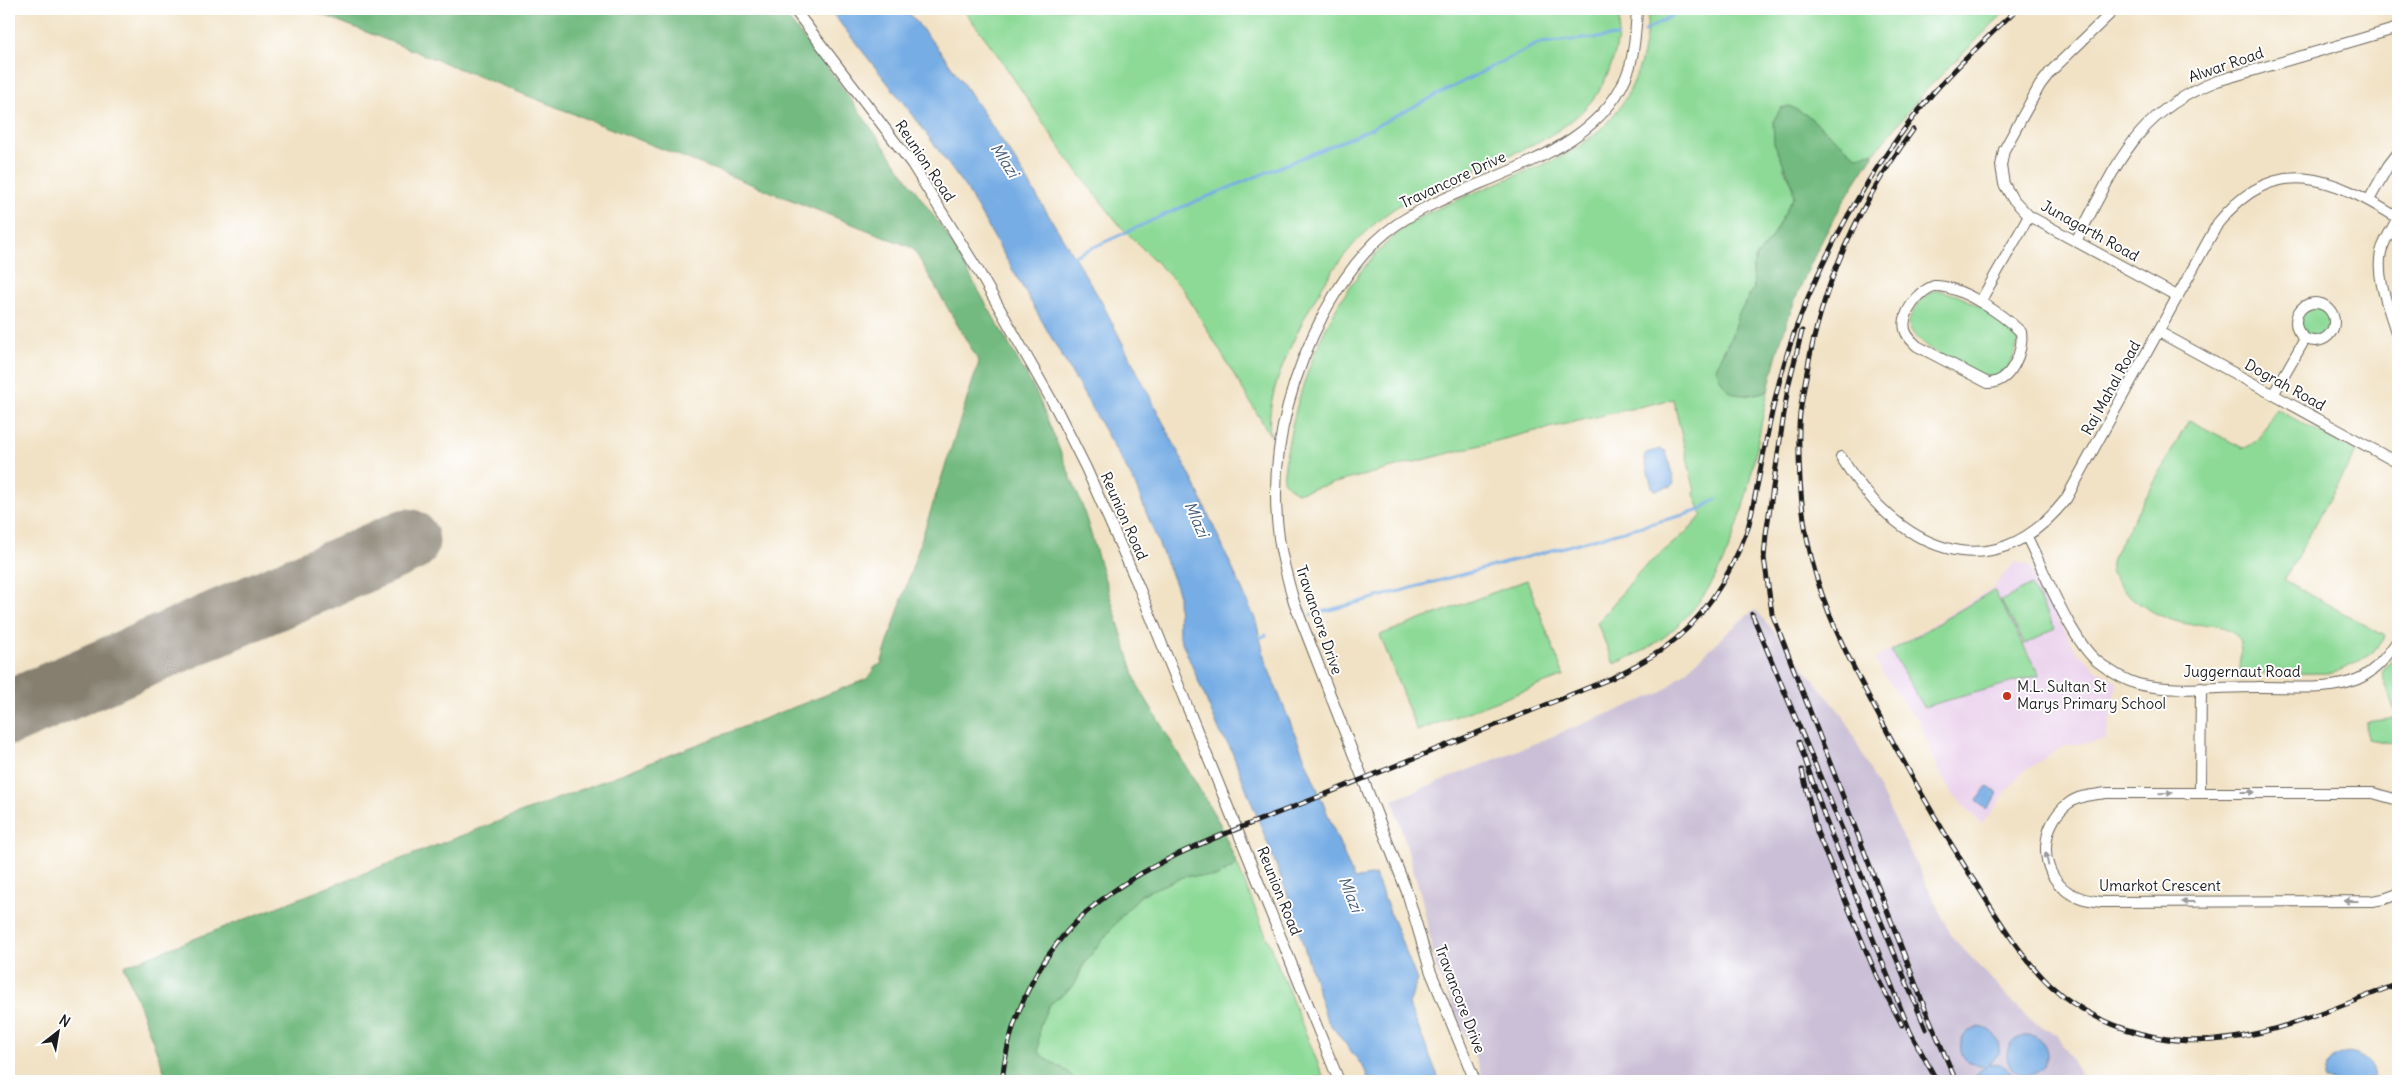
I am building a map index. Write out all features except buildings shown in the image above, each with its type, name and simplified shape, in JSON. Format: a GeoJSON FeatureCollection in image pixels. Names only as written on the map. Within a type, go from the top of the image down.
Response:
{"type":"FeatureCollection","features":[{"type":"Feature","properties":{"kind":"street","name":"Reunion Road"},"geometry":{"type":"LineString","coordinates":[[794,9],[912,164],[979,272],[1057,410],[1086,468],[1138,585],[1339,1081]]}},
{"type":"Feature","properties":{"kind":"street","name":"Travancore Drive"},"geometry":{"type":"LineString","coordinates":[[1475,1081],[1430,970],[1407,892],[1294,602],[1281,553],[1276,519],[1276,489],[1282,428],[1292,388],[1308,347],[1335,294],[1357,263],[1385,233],[1410,216],[1444,198],[1551,152],[1589,125],[1613,99],[1624,82],[1634,47],[1637,9]]}},
{"type":"Feature","properties":{"kind":"street","name":"Junagarth Road"},"geometry":{"type":"LineString","coordinates":[[2115,9],[2051,71],[2040,85],[2004,150],[2001,166],[2004,184],[2012,198],[2029,216],[2177,296]]}},
{"type":"Feature","properties":{"kind":"street","name":"Alwar Road"},"geometry":{"type":"LineString","coordinates":[[2076,242],[2126,149],[2143,128],[2177,100],[2194,89],[2217,81],[2398,28]]}},
{"type":"Feature","properties":{"kind":"street"},"geometry":{"type":"LineString","coordinates":[[2369,200],[2388,166],[2398,153]]}},
{"type":"Feature","properties":{"kind":"street","name":"Raj Mahal Road"},"geometry":{"type":"LineString","coordinates":[[1841,457],[1856,482],[1898,525],[1920,538],[1938,546],[1980,551],[2007,546],[2027,537],[2052,517],[2066,499],[2218,223],[2239,199],[2274,182],[2308,178],[2330,183],[2369,200],[2398,218]]}},
{"type":"Feature","properties":{"kind":"street"},"geometry":{"type":"LineString","coordinates":[[1980,302],[2029,216]]}},
{"type":"Feature","properties":{"kind":"street"},"geometry":{"type":"LineString","coordinates":[[2398,218],[2381,251],[2380,264],[2380,276],[2398,339]]}},
{"type":"Feature","properties":{"kind":"street"},"geometry":{"type":"LineString","coordinates":[[1942,286],[1980,302],[2012,323],[2021,332],[2021,349],[2004,379],[1996,383],[1988,383],[1917,346],[1906,332],[1906,316],[1925,289],[1942,286]]}},
{"type":"Feature","properties":{"kind":"street","name":"Dograh Road"},"geometry":{"type":"LineString","coordinates":[[2159,332],[2398,463]]}},
{"type":"Feature","properties":{"kind":"street"},"geometry":{"type":"LineString","coordinates":[[2273,395],[2304,339]]}},
{"type":"Feature","properties":{"kind":"street","name":"Juggernaut Road"},"geometry":{"type":"LineString","coordinates":[[2027,537],[2073,630],[2085,649],[2098,662],[2141,685],[2201,688],[2345,684],[2371,672],[2398,640]]}},
{"type":"Feature","properties":{"kind":"street"},"geometry":{"type":"LineString","coordinates":[[2200,792],[2201,688]]}},
{"type":"Feature","properties":{"kind":"street","name":"Umarkot Crescent"},"geometry":{"type":"LineString","coordinates":[[2398,800],[2373,793],[2106,793],[2085,796],[2070,802],[2056,816],[2048,830],[2045,849],[2048,866],[2056,880],[2068,891],[2083,899],[2101,902],[2372,901],[2398,894]]}},
{"type":"Feature","properties":{"kind":"shaded area","name":"M.L. Sultan St Marys Primary School"},"geometry":{"type":"Polygon","coordinates":[[[2015,562],[2029,566],[2076,651],[2094,668],[2117,682],[2106,740],[2064,746],[2020,774],[1982,824],[1952,793],[1938,769],[1919,719],[1909,710],[1874,660],[1992,589],[2015,562]]]}},
{"type":"Feature","properties":{"kind":"shaded area"},"geometry":{"type":"Polygon","coordinates":[[[1756,610],[1844,717],[1952,937],[2028,1018],[2058,1036],[2084,1081],[1485,1081],[1436,968],[1422,899],[1393,800],[1663,692],[1746,616],[1756,610]]]}},
{"type":"Feature","properties":{"kind":"green space"},"geometry":{"type":"Polygon","coordinates":[[[308,9],[780,9],[837,80],[947,235],[1037,394],[1082,505],[1137,684],[1220,824],[1237,864],[1216,877],[1186,876],[1142,894],[1124,913],[1082,966],[1074,985],[1049,1005],[1040,1024],[1038,1051],[1068,1072],[1075,1081],[168,1081],[124,966],[867,679],[875,667],[881,664],[979,362],[913,248],[308,9]]]}},
{"type":"Feature","properties":{"kind":"green space"},"geometry":{"type":"Polygon","coordinates":[[[963,9],[1620,9],[1614,57],[1598,93],[1573,119],[1542,140],[1432,188],[1395,208],[1379,220],[1351,247],[1327,279],[1307,313],[1287,356],[1273,395],[1269,422],[1270,435],[1183,289],[1121,227],[1067,158],[995,51],[963,9]]]}},
{"type":"Feature","properties":{"kind":"green space"},"geometry":{"type":"Polygon","coordinates":[[[1648,9],[2008,9],[1924,92],[1875,152],[1857,157],[1808,116],[1790,107],[1784,169],[1792,183],[1794,196],[1770,240],[1756,257],[1753,267],[1754,288],[1738,315],[1731,337],[1720,357],[1746,396],[1768,391],[1745,501],[1734,536],[1720,569],[1701,599],[1676,626],[1645,650],[1614,664],[1597,623],[1641,570],[1691,528],[1702,515],[1694,494],[1695,491],[1673,399],[1527,433],[1296,493],[1283,481],[1288,444],[1297,405],[1309,367],[1325,329],[1345,294],[1368,262],[1396,235],[1427,213],[1563,156],[1589,139],[1605,125],[1619,109],[1637,73],[1647,31],[1648,9]]]}},
{"type":"Feature","properties":{"kind":"green space"},"geometry":{"type":"Polygon","coordinates":[[[1790,106],[1808,116],[1857,157],[1875,152],[1840,208],[1810,266],[1785,327],[1768,391],[1749,395],[1735,394],[1724,386],[1716,368],[1731,337],[1738,315],[1754,288],[1753,267],[1756,257],[1770,240],[1794,196],[1792,183],[1774,143],[1773,121],[1781,108],[1790,106]]]}},
{"type":"Feature","properties":{"kind":"green space"},"geometry":{"type":"Polygon","coordinates":[[[1935,290],[1954,294],[1976,304],[2013,330],[2018,343],[2010,363],[2003,372],[1991,377],[1983,376],[1951,361],[1918,339],[1908,322],[1919,303],[1935,290]]]}},
{"type":"Feature","properties":{"kind":"green space"},"geometry":{"type":"Polygon","coordinates":[[[2315,306],[2321,307],[2326,311],[2330,316],[2330,328],[2326,333],[2321,337],[2315,338],[2309,337],[2304,333],[2300,328],[2299,322],[2300,316],[2304,311],[2309,307],[2315,306]]]}},
{"type":"Feature","properties":{"kind":"green space"},"geometry":{"type":"Polygon","coordinates":[[[2276,409],[2356,452],[2284,580],[2385,636],[2373,653],[2333,673],[2240,674],[2240,643],[2236,635],[2230,630],[2223,627],[2182,623],[2151,611],[2124,590],[2111,571],[2112,558],[2189,420],[2243,448],[2249,446],[2258,438],[2276,409]]]}},
{"type":"Feature","properties":{"kind":"green space"},"geometry":{"type":"Polygon","coordinates":[[[1527,580],[1564,676],[1417,731],[1380,635],[1527,580]]]}},
{"type":"Feature","properties":{"kind":"green space"},"geometry":{"type":"Polygon","coordinates":[[[2031,585],[2055,628],[2025,644],[2001,601],[2031,585]]]}},
{"type":"Feature","properties":{"kind":"green space"},"geometry":{"type":"Polygon","coordinates":[[[1994,590],[2039,675],[1924,707],[1891,651],[1994,590]]]}},
{"type":"Feature","properties":{"kind":"green space"},"geometry":{"type":"Polygon","coordinates":[[[2398,653],[2398,744],[2367,739],[2366,722],[2397,718],[2382,674],[2384,668],[2398,653]]]}},
{"type":"Feature","properties":{"kind":"green space"},"geometry":{"type":"Polygon","coordinates":[[[1237,864],[1325,1081],[1075,1081],[1067,1072],[1050,1064],[1041,1056],[1037,1046],[1037,1034],[1048,1007],[1076,983],[1082,967],[1089,957],[1112,926],[1138,898],[1171,880],[1187,876],[1218,875],[1237,864]]]}},
{"type":"Feature","properties":{"kind":"water","name":"Mlazi"},"geometry":{"type":"Polygon","coordinates":[[[829,9],[906,9],[947,60],[1013,157],[1100,299],[1195,485],[1256,621],[1266,663],[1354,879],[1375,875],[1417,980],[1409,1005],[1440,1081],[1369,1081],[1364,1068],[1327,1020],[1287,893],[1230,747],[1221,735],[1179,635],[1178,592],[1134,482],[967,190],[913,115],[829,9]]]}},
{"type":"Feature","properties":{"kind":"water"},"geometry":{"type":"Polygon","coordinates":[[[1660,449],[1666,451],[1674,482],[1672,486],[1655,490],[1652,487],[1644,457],[1646,453],[1660,449]]]}},
{"type":"Feature","properties":{"kind":"water"},"geometry":{"type":"Polygon","coordinates":[[[1987,786],[1998,794],[1986,809],[1976,801],[1987,786]]]}},
{"type":"Feature","properties":{"kind":"water"},"geometry":{"type":"Polygon","coordinates":[[[1979,1027],[1992,1032],[1997,1039],[1999,1053],[1989,1065],[2006,1067],[2016,1081],[1974,1081],[1977,1073],[1986,1066],[1969,1063],[1964,1058],[1961,1042],[1967,1032],[1979,1027]]]}},
{"type":"Feature","properties":{"kind":"water"},"geometry":{"type":"Polygon","coordinates":[[[2023,1035],[2031,1035],[2038,1038],[2044,1044],[2047,1055],[2044,1066],[2038,1072],[2031,1075],[2023,1075],[2016,1072],[2010,1066],[2007,1059],[2007,1051],[2010,1044],[2016,1038],[2023,1035]]]}},
{"type":"Feature","properties":{"kind":"water"},"geometry":{"type":"Polygon","coordinates":[[[2348,1053],[2359,1056],[2367,1062],[2373,1070],[2374,1081],[2324,1081],[2325,1070],[2330,1062],[2338,1056],[2348,1053]]]}},
{"type":"Feature","properties":{"kind":"waterway"},"geometry":{"type":"LineString","coordinates":[[1645,31],[1684,9]]}},
{"type":"Feature","properties":{"kind":"waterway"},"geometry":{"type":"LineString","coordinates":[[1072,257],[1175,210],[1362,133],[1539,43],[1617,36]]}},
{"type":"Feature","properties":{"kind":"waterway"},"geometry":{"type":"LineString","coordinates":[[1311,615],[1698,511],[1716,499]]}},
{"type":"Feature","properties":{"kind":"waterway"},"geometry":{"type":"LineString","coordinates":[[1257,639],[1266,635]]}},
{"type":"Feature","properties":{"kind":"runway"},"geometry":{"type":"LineString","coordinates":[[9,713],[407,541]]}},
{"type":"Feature","properties":{"kind":"railway"},"geometry":{"type":"LineString","coordinates":[[1002,1081],[1005,1059],[1017,1015],[1026,994],[1049,955],[1078,920],[1102,899],[1129,881],[1188,849],[1612,678],[1663,649],[1691,624],[1724,579],[1748,528],[1771,416],[1788,351],[1815,281],[1849,214],[1889,151],[1934,92],[2017,9]]}},
{"type":"Feature","properties":{"kind":"railway"},"geometry":{"type":"LineString","coordinates":[[1913,130],[1859,217],[1832,279],[1821,311],[1806,377],[1801,403],[1799,448],[1800,486],[1804,523],[1812,561],[1823,597],[1853,667],[1923,796],[2006,931],[2038,973],[2073,1004],[2113,1025],[2156,1037],[2187,1041],[2218,1040],[2249,1035],[2310,1018],[2398,984]]}},
{"type":"Feature","properties":{"kind":"railway"},"geometry":{"type":"LineString","coordinates":[[1802,331],[1788,387],[1766,534],[1764,558],[1772,613],[1926,1011],[1956,1081]]}},
{"type":"Feature","properties":{"kind":"railway"},"geometry":{"type":"LineString","coordinates":[[1752,614],[1926,1029]]}},
{"type":"Feature","properties":{"kind":"railway"},"geometry":{"type":"LineString","coordinates":[[1799,742],[1826,821],[1911,1034]]}},
{"type":"Feature","properties":{"kind":"railway"},"geometry":{"type":"LineString","coordinates":[[1802,770],[1817,832],[1877,977],[1902,1025]]}},
{"type":"Feature","properties":{"kind":"railway"},"geometry":{"type":"LineString","coordinates":[[1908,1028],[1937,1081]]}},
{"type":"Feature","properties":{"kind":"place","name":"M.L. Sultan St Marys Primary School"},"geometry":{"type":"Point","coordinates":[2007,696]}}]}
